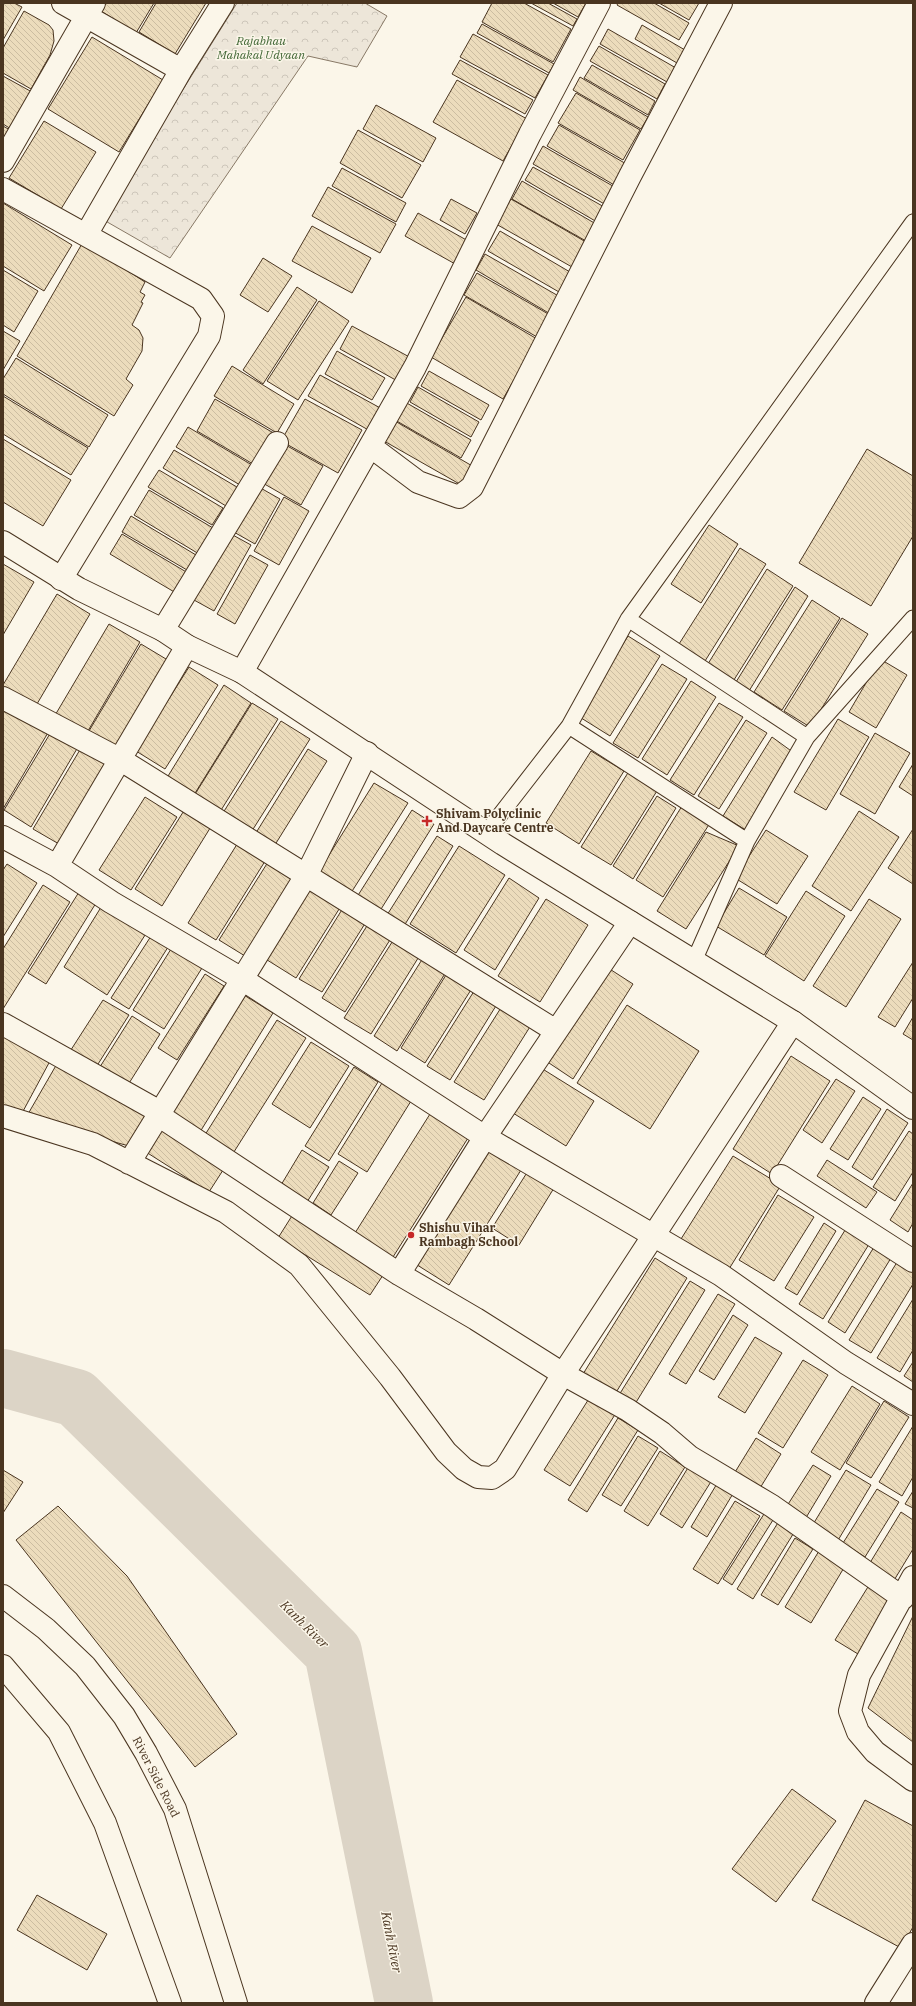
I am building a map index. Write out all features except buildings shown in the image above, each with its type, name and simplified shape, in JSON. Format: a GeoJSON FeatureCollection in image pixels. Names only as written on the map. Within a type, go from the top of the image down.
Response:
{"type":"FeatureCollection","features":[{"type":"Feature","properties":{"kind":"street"},"geometry":{"type":"LineString","coordinates":[[63,3],[90,10],[181,70]]}},
{"type":"Feature","properties":{"kind":"street"},"geometry":{"type":"LineString","coordinates":[[86,235],[181,70],[223,3]]}},
{"type":"Feature","properties":{"kind":"street"},"geometry":{"type":"LineString","coordinates":[[242,672],[415,367],[530,134],[599,3]]}},
{"type":"Feature","properties":{"kind":"street"},"geometry":{"type":"LineString","coordinates":[[370,446],[418,482],[459,497],[472,487],[630,176],[721,3]]}},
{"type":"Feature","properties":{"kind":"street"},"geometry":{"type":"LineString","coordinates":[[3,161],[90,10]]}},
{"type":"Feature","properties":{"kind":"street"},"geometry":{"type":"LineString","coordinates":[[3,189],[201,299],[212,316],[209,336],[61,579]]}},
{"type":"Feature","properties":{"kind":"street"},"geometry":{"type":"LineString","coordinates":[[162,630],[277,443]]}},
{"type":"Feature","properties":{"kind":"street"},"geometry":{"type":"LineString","coordinates":[[3,543],[61,579],[162,630],[187,646],[242,672],[367,753],[486,833],[793,1022],[913,1108]]}},
{"type":"Feature","properties":{"kind":"street"},"geometry":{"type":"LineString","coordinates":[[57,866],[187,646]]}},
{"type":"Feature","properties":{"kind":"street"},"geometry":{"type":"LineString","coordinates":[[3,698],[121,760],[307,874],[556,1031]]}},
{"type":"Feature","properties":{"kind":"street"},"geometry":{"type":"LineString","coordinates":[[129,1163],[307,874],[367,753]]}},
{"type":"Feature","properties":{"kind":"street"},"geometry":{"type":"LineString","coordinates":[[3,837],[57,866],[112,902],[242,979],[486,1137],[722,1274],[846,1363],[913,1404]]}},
{"type":"Feature","properties":{"kind":"street"},"geometry":{"type":"LineString","coordinates":[[399,1274],[486,1137],[630,922]]}},
{"type":"Feature","properties":{"kind":"street"},"geometry":{"type":"LineString","coordinates":[[3,1116],[93,1144],[226,1212],[299,1265],[390,1377],[446,1452],[464,1469],[478,1477],[492,1478],[506,1469],[563,1374],[793,1022]]}},
{"type":"Feature","properties":{"kind":"street"},"geometry":{"type":"LineString","coordinates":[[3,1024],[159,1113],[399,1274],[476,1319],[563,1374],[628,1410],[662,1433],[690,1457],[772,1506],[903,1598]]}},
{"type":"Feature","properties":{"kind":"street"},"geometry":{"type":"LineString","coordinates":[[781,1176],[913,1261]]}},
{"type":"Feature","properties":{"kind":"street"},"geometry":{"type":"LineString","coordinates":[[913,1577],[903,1598],[859,1675],[850,1711],[858,1732],[875,1752],[913,1780]]}},
{"type":"Feature","properties":{"kind":"street","name":"River Side Road"},"geometry":{"type":"LineString","coordinates":[[3,1596],[46,1629],[85,1666],[124,1716],[146,1753],[175,1809],[236,2003]]}},
{"type":"Feature","properties":{"kind":"street"},"geometry":{"type":"LineString","coordinates":[[3,1666],[59,1732],[105,1823],[170,2003]]}},
{"type":"Feature","properties":{"kind":"street"},"geometry":{"type":"LineString","coordinates":[[876,2003],[913,1944]]}},
{"type":"Feature","properties":{"kind":"lane"},"geometry":{"type":"LineString","coordinates":[[486,833],[569,726],[628,619],[913,222]]}},
{"type":"Feature","properties":{"kind":"lane"},"geometry":{"type":"LineString","coordinates":[[694,961],[746,841],[807,737],[913,618]]}},
{"type":"Feature","properties":{"kind":"lane"},"geometry":{"type":"LineString","coordinates":[[628,619],[807,737]]}},
{"type":"Feature","properties":{"kind":"lane"},"geometry":{"type":"LineString","coordinates":[[569,726],[746,841]]}},
{"type":"Feature","properties":{"kind":"green space","name":"Rajabhau Mahakal Udyaan"},"geometry":{"type":"Polygon","coordinates":[[[237,3],[365,3],[387,16],[357,67],[308,56],[170,258],[102,219],[237,3]]]}},
{"type":"Feature","properties":{"kind":"waterway","name":"Kanh River"},"geometry":{"type":"LineString","coordinates":[[3,1378],[76,1398],[333,1652],[404,2003]]}},
{"type":"Feature","properties":{"kind":"place","name":"Shivam Polyclinic And Daycare Centre"},"geometry":{"type":"Point","coordinates":[427,821]}},
{"type":"Feature","properties":{"kind":"place","name":"Shishu Vihar Rambagh School"},"geometry":{"type":"Point","coordinates":[411,1235]}}]}
